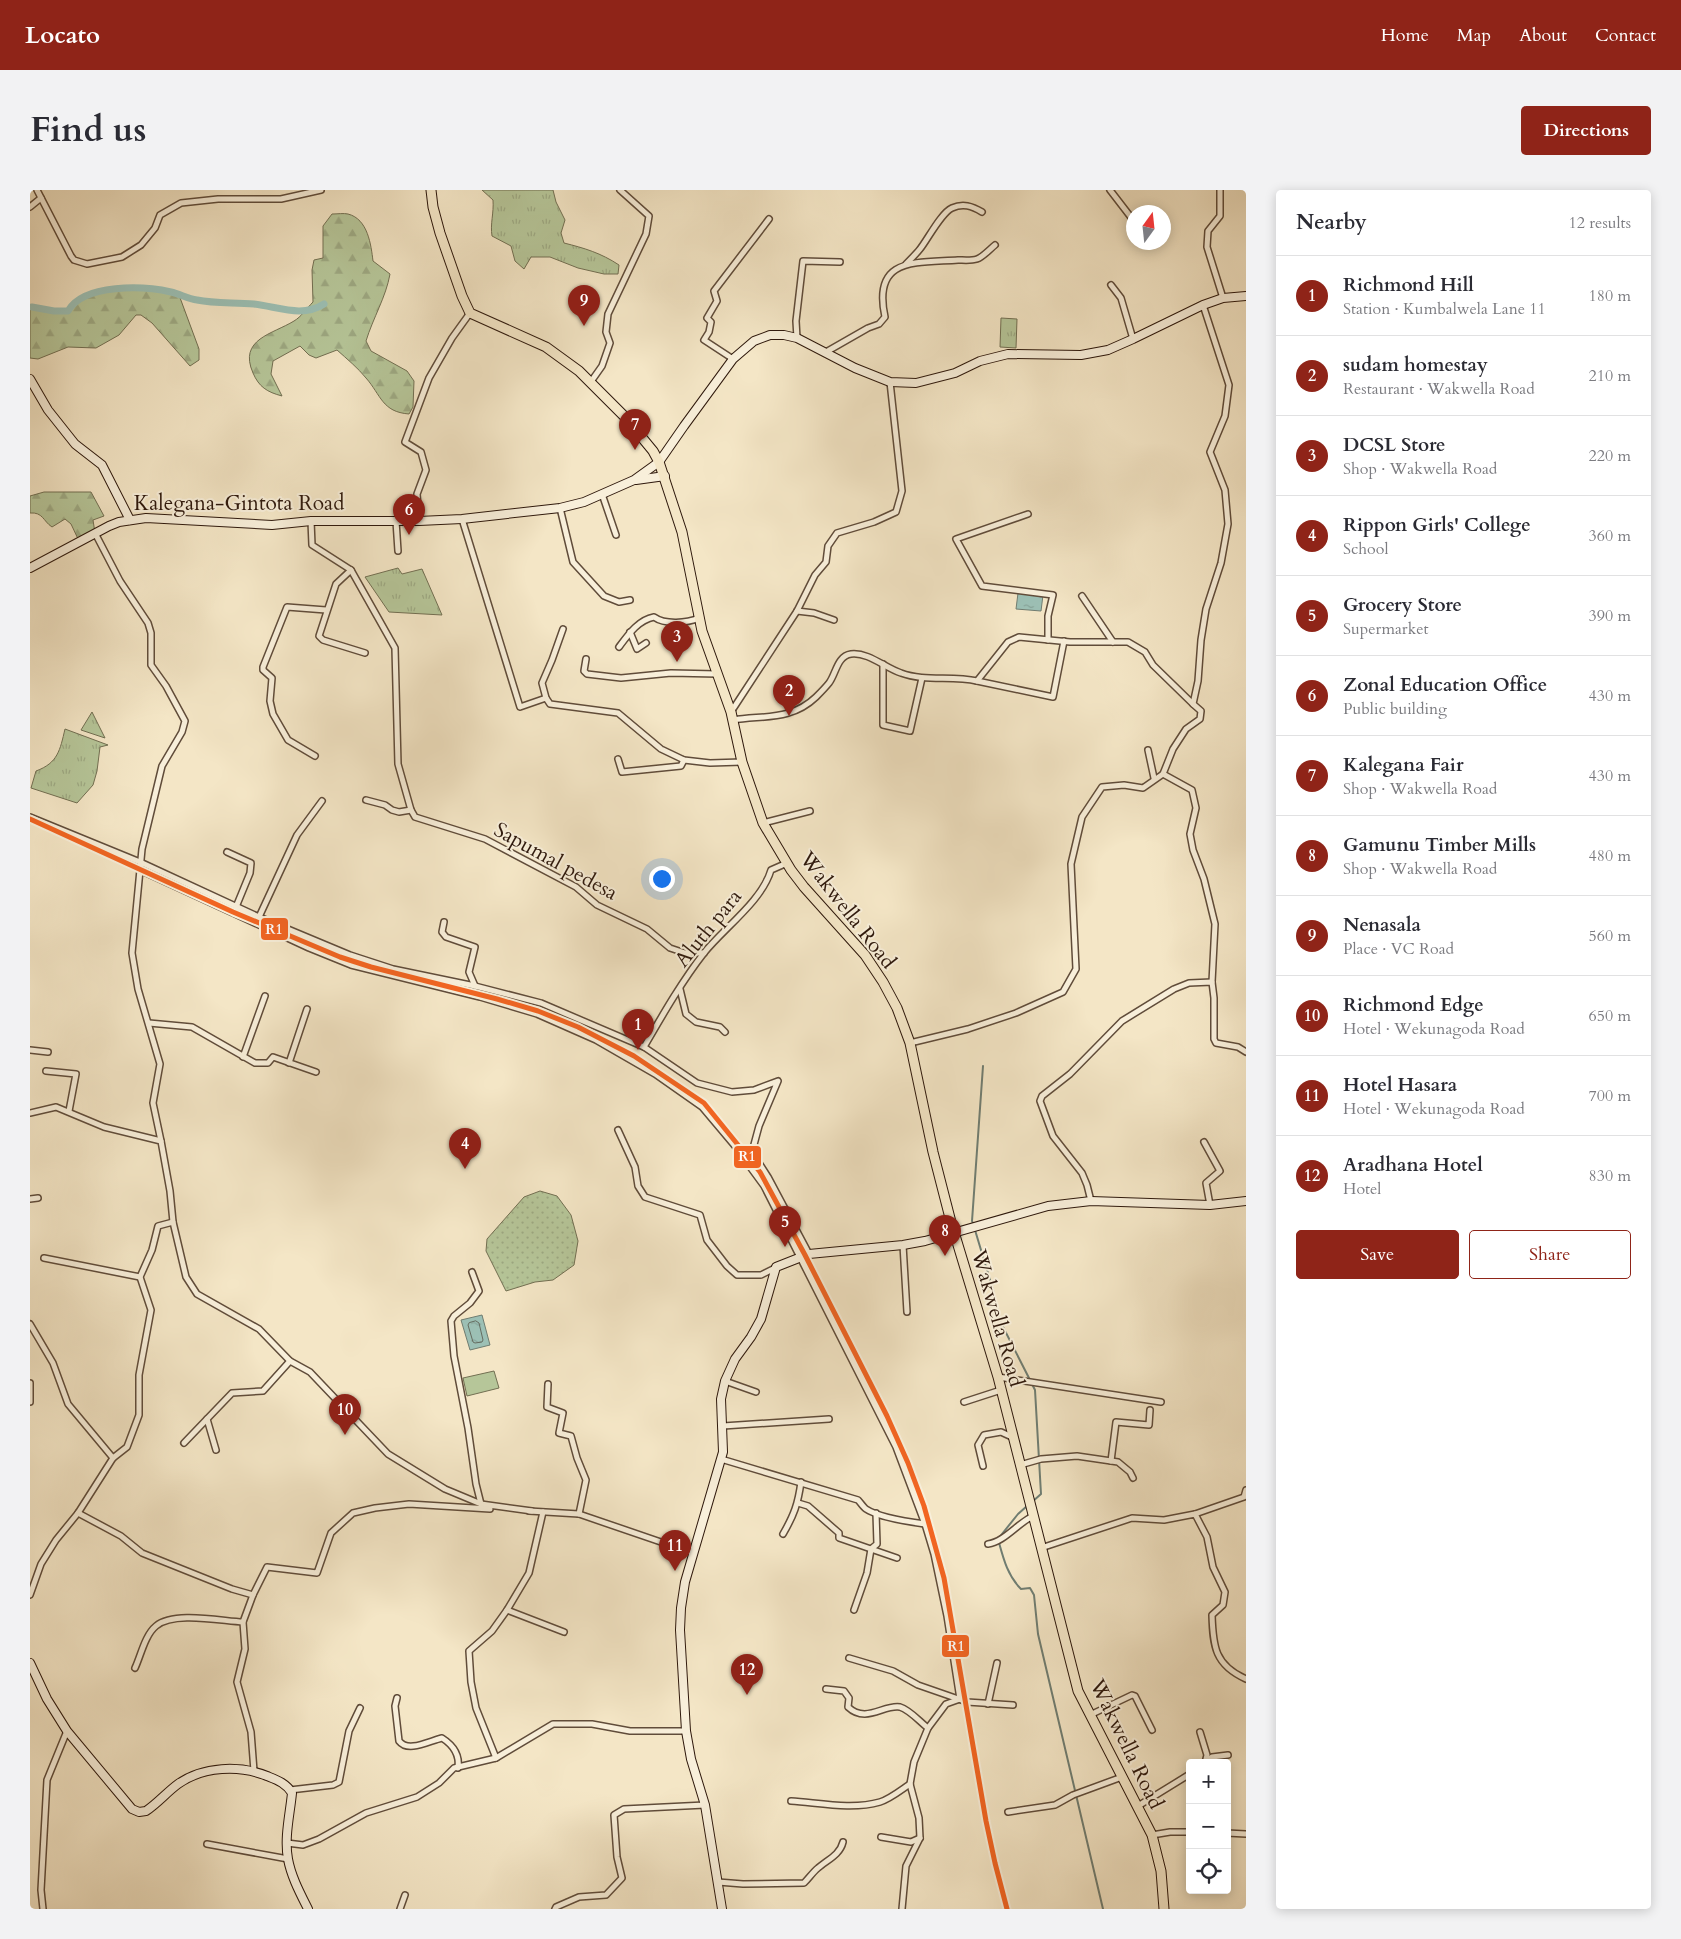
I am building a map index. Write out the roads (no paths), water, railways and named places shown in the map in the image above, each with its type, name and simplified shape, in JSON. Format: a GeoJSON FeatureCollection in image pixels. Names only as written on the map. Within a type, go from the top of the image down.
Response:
{"type":"FeatureCollection","features":[{"type":"Feature","properties":{"kind":"main road"},"geometry":{"type":"LineString","coordinates":[[430,190],[440,234],[470,313]]}},
{"type":"Feature","properties":{"kind":"main road","name":"Kalegana-Gintota Road"},"geometry":{"type":"LineString","coordinates":[[30,568],[119,522],[146,518],[272,525],[311,521],[462,519],[560,508],[602,494],[634,480],[659,462],[733,359],[754,341],[770,335],[784,335],[797,338],[855,368],[890,382],[916,383],[955,373],[980,362],[1008,354],[1081,355],[1108,350],[1203,305],[1223,298],[1246,296]]}},
{"type":"Feature","properties":{"kind":"main road","name":"Wakwella Road"},"geometry":{"type":"LineString","coordinates":[[470,313],[546,347],[579,371],[625,417],[653,452],[665,476],[682,532],[699,618],[732,716],[742,762],[763,823],[804,887],[865,955],[897,1008],[910,1043],[934,1152],[982,1328],[998,1377],[1078,1691],[1152,1835],[1161,1871],[1164,1909]]}},
{"type":"Feature","properties":{"kind":"main road"},"geometry":{"type":"LineString","coordinates":[[30,379],[48,410],[74,444],[102,465],[130,520]]}},
{"type":"Feature","properties":{"kind":"main road","name":"Kalegana-Gintota Road"},"geometry":{"type":"LineString","coordinates":[[634,480],[665,476]]}},
{"type":"Feature","properties":{"kind":"main road"},"geometry":{"type":"LineString","coordinates":[[722,1909],[705,1805],[691,1759],[686,1731],[680,1630],[683,1590],[723,1452],[721,1399],[724,1381],[735,1359],[751,1337],[761,1318],[776,1268],[800,1256],[903,1245],[955,1233],[1048,1206],[1091,1200],[1210,1205],[1246,1201]]}},
{"type":"Feature","properties":{"kind":"main road"},"geometry":{"type":"LineString","coordinates":[[30,1662],[47,1699],[67,1731],[132,1809],[139,1812],[146,1811],[180,1782],[201,1772],[225,1769],[254,1771],[286,1784],[292,1793],[287,1843],[288,1859],[308,1909]]}},
{"type":"Feature","properties":{"kind":"street"},"geometry":{"type":"LineString","coordinates":[[37,190],[71,256],[74,260],[86,264],[122,257],[141,245],[155,228],[160,215],[180,203],[218,199],[281,198],[321,190]]}},
{"type":"Feature","properties":{"kind":"street"},"geometry":{"type":"LineString","coordinates":[[590,383],[602,366],[610,343],[606,332],[608,314],[646,234],[649,216],[620,190]]}},
{"type":"Feature","properties":{"kind":"street"},"geometry":{"type":"LineString","coordinates":[[1220,190],[1220,216],[1208,231],[1207,247],[1223,298]]}},
{"type":"Feature","properties":{"kind":"street"},"geometry":{"type":"LineString","coordinates":[[1111,191],[1126,211]]}},
{"type":"Feature","properties":{"kind":"street"},"geometry":{"type":"LineString","coordinates":[[30,207],[41,198]]}},
{"type":"Feature","properties":{"kind":"street"},"geometry":{"type":"LineString","coordinates":[[826,352],[868,328],[879,324],[885,317],[882,301],[884,287],[890,272],[906,264],[950,208],[964,205],[982,212]]}},
{"type":"Feature","properties":{"kind":"street"},"geometry":{"type":"LineString","coordinates":[[733,359],[704,340],[709,332],[711,322],[707,318],[717,301],[714,291],[769,219]]}},
{"type":"Feature","properties":{"kind":"street"},"geometry":{"type":"LineString","coordinates":[[906,264],[978,259],[995,245]]}},
{"type":"Feature","properties":{"kind":"street"},"geometry":{"type":"LineString","coordinates":[[797,338],[796,321],[803,261],[840,262]]}},
{"type":"Feature","properties":{"kind":"street"},"geometry":{"type":"LineString","coordinates":[[1111,285],[1121,298],[1133,339]]}},
{"type":"Feature","properties":{"kind":"street"},"geometry":{"type":"LineString","coordinates":[[1193,704],[1198,681],[1201,640],[1206,609],[1221,563],[1228,524],[1225,490],[1210,452],[1225,416],[1229,385],[1203,305]]}},
{"type":"Feature","properties":{"kind":"street"},"geometry":{"type":"LineString","coordinates":[[419,521],[417,494],[426,470],[421,452],[405,442],[429,378],[452,338],[470,313]]}},
{"type":"Feature","properties":{"kind":"street"},"geometry":{"type":"LineString","coordinates":[[732,716],[797,611],[815,575],[826,562],[828,546],[837,532],[874,522],[896,512],[902,491],[890,382]]}},
{"type":"Feature","properties":{"kind":"street"},"geometry":{"type":"LineString","coordinates":[[602,494],[616,535]]}},
{"type":"Feature","properties":{"kind":"street"},"geometry":{"type":"LineString","coordinates":[[560,508],[573,562],[604,596],[619,602],[630,600]]}},
{"type":"Feature","properties":{"kind":"street"},"geometry":{"type":"LineString","coordinates":[[1028,514],[956,539],[982,586],[1053,595],[1048,616],[1048,640]]}},
{"type":"Feature","properties":{"kind":"street"},"geometry":{"type":"LineString","coordinates":[[462,519],[520,707],[546,698]]}},
{"type":"Feature","properties":{"kind":"street"},"geometry":{"type":"LineString","coordinates":[[311,521],[312,545],[351,570],[395,648],[398,764],[411,810],[399,812],[385,805],[366,800]]}},
{"type":"Feature","properties":{"kind":"street"},"geometry":{"type":"LineString","coordinates":[[396,521],[398,551]]}},
{"type":"Feature","properties":{"kind":"street"},"geometry":{"type":"LineString","coordinates":[[95,533],[120,581],[148,623],[151,633],[151,665],[185,721],[182,732],[162,766],[140,862],[132,953],[138,989],[160,1064],[153,1103],[170,1191],[172,1222],[186,1277],[197,1294],[259,1329],[290,1361],[310,1372],[388,1454],[445,1489],[482,1504],[532,1511]]}},
{"type":"Feature","properties":{"kind":"street"},"geometry":{"type":"LineString","coordinates":[[351,570],[336,584],[319,636],[323,640],[365,654]]}},
{"type":"Feature","properties":{"kind":"street"},"geometry":{"type":"LineString","coordinates":[[1082,596],[1113,642]]}},
{"type":"Feature","properties":{"kind":"street"},"geometry":{"type":"LineString","coordinates":[[315,756],[288,740],[273,714],[270,700],[272,678],[263,670],[263,667],[288,607],[326,610]]}},
{"type":"Feature","properties":{"kind":"street"},"geometry":{"type":"LineString","coordinates":[[797,611],[814,613],[834,620]]}},
{"type":"Feature","properties":{"kind":"street"},"geometry":{"type":"LineString","coordinates":[[619,648],[630,632],[646,618],[654,617],[660,621],[691,621],[699,618]]}},
{"type":"Feature","properties":{"kind":"street"},"geometry":{"type":"LineString","coordinates":[[563,629],[542,683],[546,698],[550,704],[618,713],[661,749],[684,760],[710,763],[742,762]]}},
{"type":"Feature","properties":{"kind":"street"},"geometry":{"type":"LineString","coordinates":[[630,632],[637,648],[646,644]]}},
{"type":"Feature","properties":{"kind":"street"},"geometry":{"type":"LineString","coordinates":[[910,1043],[968,1029],[1016,1013],[1063,992],[1076,968],[1071,864],[1082,817],[1102,787],[1124,784],[1143,788],[1154,778],[1163,774],[1173,749],[1186,729],[1200,719],[1201,710],[1153,665],[1146,652],[1128,642],[1064,641],[1019,637],[1008,642],[977,681]]}},
{"type":"Feature","properties":{"kind":"street"},"geometry":{"type":"LineString","coordinates":[[732,716],[792,713],[815,698],[830,682],[839,661],[850,654],[860,655],[899,673],[922,678],[947,677],[977,681],[1053,697],[1064,641]]}},
{"type":"Feature","properties":{"kind":"street"},"geometry":{"type":"LineString","coordinates":[[586,659],[584,671],[587,674],[621,678],[671,673],[717,674]]}},
{"type":"Feature","properties":{"kind":"street"},"geometry":{"type":"LineString","coordinates":[[883,664],[883,725],[910,731],[922,678]]}},
{"type":"Feature","properties":{"kind":"street"},"geometry":{"type":"LineString","coordinates":[[1148,750],[1154,778]]}},
{"type":"Feature","properties":{"kind":"street"},"geometry":{"type":"LineString","coordinates":[[618,759],[622,772],[682,766],[684,760]]}},
{"type":"Feature","properties":{"kind":"street"},"geometry":{"type":"LineString","coordinates":[[1163,774],[1192,790],[1195,799],[1196,808],[1190,834],[1215,924],[1212,982],[1214,1038],[1216,1043],[1238,1048],[1246,1052]]}},
{"type":"Feature","properties":{"kind":"street"},"geometry":{"type":"LineString","coordinates":[[259,918],[297,835],[322,801]]}},
{"type":"Feature","properties":{"kind":"street","name":"Sapumal pedesa"},"geometry":{"type":"LineString","coordinates":[[411,810],[415,817],[485,839],[568,883],[597,905],[647,929],[670,948],[685,953],[704,953]]}},
{"type":"Feature","properties":{"kind":"street"},"geometry":{"type":"LineString","coordinates":[[763,823],[810,811]]}},
{"type":"Feature","properties":{"kind":"street"},"geometry":{"type":"LineString","coordinates":[[30,817],[140,862],[259,918],[350,955],[393,969],[475,986],[541,1003],[644,1047],[698,1083],[732,1092],[754,1090],[778,1081],[759,1126],[752,1152],[768,1177],[809,1254]]}},
{"type":"Feature","properties":{"kind":"street"},"geometry":{"type":"LineString","coordinates":[[227,852],[251,863],[250,873],[236,907]]}},
{"type":"Feature","properties":{"kind":"street","name":"Aluth para"},"geometry":{"type":"LineString","coordinates":[[644,1047],[704,953],[751,902],[769,878],[771,870],[787,863]]}},
{"type":"Feature","properties":{"kind":"street"},"geometry":{"type":"LineString","coordinates":[[140,870],[309,948],[351,965],[480,997],[536,1014],[596,1040],[655,1074],[702,1107],[734,1145],[764,1186],[896,1447],[925,1524],[934,1554],[960,1699]]}},
{"type":"Feature","properties":{"kind":"street"},"geometry":{"type":"LineString","coordinates":[[444,922],[442,932],[446,937],[475,947],[469,972],[475,986]]}},
{"type":"Feature","properties":{"kind":"street"},"geometry":{"type":"LineString","coordinates":[[1091,1200],[1082,1173],[1062,1150],[1053,1136],[1040,1101],[1042,1096],[1070,1074],[1122,1021],[1174,989],[1190,983],[1212,982]]}},
{"type":"Feature","properties":{"kind":"street"},"geometry":{"type":"LineString","coordinates":[[680,990],[686,1014],[696,1022],[720,1027],[725,1032]]}},
{"type":"Feature","properties":{"kind":"street"},"geometry":{"type":"LineString","coordinates":[[243,1057],[265,996]]}},
{"type":"Feature","properties":{"kind":"street"},"geometry":{"type":"LineString","coordinates":[[289,1063],[307,1009]]}},
{"type":"Feature","properties":{"kind":"street"},"geometry":{"type":"LineString","coordinates":[[149,1023],[192,1027],[255,1063],[268,1063],[274,1057],[316,1072]]}},
{"type":"Feature","properties":{"kind":"street"},"geometry":{"type":"LineString","coordinates":[[30,1050],[48,1052]]}},
{"type":"Feature","properties":{"kind":"street"},"geometry":{"type":"LineString","coordinates":[[46,1071],[76,1074],[70,1112]]}},
{"type":"Feature","properties":{"kind":"street"},"geometry":{"type":"LineString","coordinates":[[30,1113],[56,1107],[104,1127],[161,1141]]}},
{"type":"Feature","properties":{"kind":"street"},"geometry":{"type":"LineString","coordinates":[[618,1130],[635,1167],[638,1186],[645,1197],[700,1215],[706,1240],[726,1266],[737,1275],[761,1275],[776,1268]]}},
{"type":"Feature","properties":{"kind":"street"},"geometry":{"type":"LineString","coordinates":[[1204,1142],[1220,1171],[1206,1183],[1210,1205]]}},
{"type":"Feature","properties":{"kind":"street"},"geometry":{"type":"LineString","coordinates":[[30,1199],[38,1198]]}},
{"type":"Feature","properties":{"kind":"street"},"geometry":{"type":"LineString","coordinates":[[30,1595],[41,1564],[56,1540],[78,1513],[114,1458],[127,1448],[139,1415],[139,1375],[151,1310],[140,1277],[152,1250],[158,1226],[172,1222]]}},
{"type":"Feature","properties":{"kind":"street"},"geometry":{"type":"LineString","coordinates":[[903,1245],[907,1312]]}},
{"type":"Feature","properties":{"kind":"street"},"geometry":{"type":"LineString","coordinates":[[44,1258],[140,1277]]}},
{"type":"Feature","properties":{"kind":"street"},"geometry":{"type":"LineString","coordinates":[[472,1272],[479,1291],[470,1304],[454,1316],[451,1321],[454,1356],[468,1428],[476,1484],[482,1504]]}},
{"type":"Feature","properties":{"kind":"street"},"geometry":{"type":"LineString","coordinates":[[30,1324],[53,1363],[68,1404],[114,1458]]}},
{"type":"Feature","properties":{"kind":"street"},"geometry":{"type":"LineString","coordinates":[[184,1443],[232,1393],[262,1391],[290,1361]]}},
{"type":"Feature","properties":{"kind":"street"},"geometry":{"type":"LineString","coordinates":[[998,1377],[1161,1402]]}},
{"type":"Feature","properties":{"kind":"street"},"geometry":{"type":"LineString","coordinates":[[724,1381],[756,1392]]}},
{"type":"Feature","properties":{"kind":"street"},"geometry":{"type":"LineString","coordinates":[[30,1383],[30,1402]]}},
{"type":"Feature","properties":{"kind":"street"},"geometry":{"type":"LineString","coordinates":[[548,1384],[547,1407],[563,1413],[559,1433],[571,1436],[586,1480],[579,1514]]}},
{"type":"Feature","properties":{"kind":"street"},"geometry":{"type":"LineString","coordinates":[[964,1402],[1001,1390]]}},
{"type":"Feature","properties":{"kind":"street"},"geometry":{"type":"LineString","coordinates":[[1111,1461],[1116,1422],[1149,1425],[1150,1410]]}},
{"type":"Feature","properties":{"kind":"street"},"geometry":{"type":"LineString","coordinates":[[207,1419],[216,1450]]}},
{"type":"Feature","properties":{"kind":"street"},"geometry":{"type":"LineString","coordinates":[[723,1426],[829,1419]]}},
{"type":"Feature","properties":{"kind":"street"},"geometry":{"type":"LineString","coordinates":[[982,1466],[978,1444],[984,1435],[1001,1432],[1012,1437]]}},
{"type":"Feature","properties":{"kind":"street"},"geometry":{"type":"LineString","coordinates":[[1020,1465],[1041,1459],[1077,1456],[1118,1462],[1130,1472],[1133,1478]]}},
{"type":"Feature","properties":{"kind":"street"},"geometry":{"type":"LineString","coordinates":[[721,1459],[858,1500],[866,1509],[876,1513],[908,1522],[925,1524]]}},
{"type":"Feature","properties":{"kind":"street"},"geometry":{"type":"LineString","coordinates":[[783,1534],[794,1516],[801,1482]]}},
{"type":"Feature","properties":{"kind":"street"},"geometry":{"type":"LineString","coordinates":[[1041,1548],[1132,1518],[1164,1520],[1195,1514],[1244,1497],[1246,1490]]}},
{"type":"Feature","properties":{"kind":"street"},"geometry":{"type":"LineString","coordinates":[[798,1503],[808,1506],[839,1533],[839,1538],[897,1558]]}},
{"type":"Feature","properties":{"kind":"street"},"geometry":{"type":"LineString","coordinates":[[254,1771],[251,1732],[237,1682],[245,1649],[243,1622],[253,1595],[268,1568],[317,1573],[331,1533],[353,1513],[409,1504],[579,1514],[693,1553]]}},
{"type":"Feature","properties":{"kind":"street"},"geometry":{"type":"LineString","coordinates":[[496,1758],[476,1708],[471,1682],[469,1651],[492,1631],[529,1573],[543,1512]]}},
{"type":"Feature","properties":{"kind":"street"},"geometry":{"type":"LineString","coordinates":[[78,1513],[121,1536],[142,1553],[232,1589],[253,1595]]}},
{"type":"Feature","properties":{"kind":"street"},"geometry":{"type":"LineString","coordinates":[[854,1610],[867,1573],[871,1549],[877,1544],[876,1513]]}},
{"type":"Feature","properties":{"kind":"street"},"geometry":{"type":"LineString","coordinates":[[1195,1514],[1207,1537],[1213,1567],[1225,1592],[1223,1605],[1212,1615],[1217,1654],[1231,1671],[1246,1679]]}},
{"type":"Feature","properties":{"kind":"street"},"geometry":{"type":"LineString","coordinates":[[988,1544],[998,1541],[1022,1521],[1033,1516]]}},
{"type":"Feature","properties":{"kind":"street"},"geometry":{"type":"LineString","coordinates":[[507,1610],[564,1632]]}},
{"type":"Feature","properties":{"kind":"street"},"geometry":{"type":"LineString","coordinates":[[135,1668],[149,1635],[156,1626],[176,1618],[243,1622]]}},
{"type":"Feature","properties":{"kind":"street"},"geometry":{"type":"LineString","coordinates":[[849,1658],[893,1671],[918,1685],[966,1702],[1013,1705]]}},
{"type":"Feature","properties":{"kind":"street"},"geometry":{"type":"LineString","coordinates":[[988,1704],[997,1663]]}},
{"type":"Feature","properties":{"kind":"street"},"geometry":{"type":"LineString","coordinates":[[826,1689],[844,1691],[849,1698],[848,1706],[852,1711],[866,1714],[899,1707],[928,1728]]}},
{"type":"Feature","properties":{"kind":"street"},"geometry":{"type":"LineString","coordinates":[[1089,1715],[1135,1696],[1152,1730]]}},
{"type":"Feature","properties":{"kind":"street"},"geometry":{"type":"LineString","coordinates":[[397,1698],[395,1706],[399,1741],[402,1745],[406,1747],[413,1746],[442,1738],[453,1745],[459,1762],[458,1768]]}},
{"type":"Feature","properties":{"kind":"street"},"geometry":{"type":"LineString","coordinates":[[902,1909],[906,1866],[920,1838],[919,1818],[910,1784],[914,1762],[928,1728],[946,1704],[960,1699]]}},
{"type":"Feature","properties":{"kind":"street"},"geometry":{"type":"LineString","coordinates":[[290,1790],[333,1785],[339,1782],[349,1731],[360,1708]]}},
{"type":"Feature","properties":{"kind":"street"},"geometry":{"type":"LineString","coordinates":[[287,1843],[303,1845],[319,1839],[366,1812],[417,1798],[439,1783],[454,1768],[496,1758],[553,1724],[592,1724],[630,1731],[686,1731]]}},
{"type":"Feature","properties":{"kind":"street"},"geometry":{"type":"LineString","coordinates":[[43,1909],[41,1890],[47,1780],[67,1731]]}},
{"type":"Feature","properties":{"kind":"street"},"geometry":{"type":"LineString","coordinates":[[1200,1732],[1207,1755],[1206,1759]]}},
{"type":"Feature","properties":{"kind":"street"},"geometry":{"type":"LineString","coordinates":[[1210,1759],[1212,1757],[1228,1756]]}},
{"type":"Feature","properties":{"kind":"street"},"geometry":{"type":"LineString","coordinates":[[1138,1806],[1186,1776]]}},
{"type":"Feature","properties":{"kind":"street"},"geometry":{"type":"LineString","coordinates":[[1008,1812],[1055,1805],[1073,1795],[1122,1777]]}},
{"type":"Feature","properties":{"kind":"street"},"geometry":{"type":"LineString","coordinates":[[791,1801],[843,1805],[868,1804],[882,1801],[910,1784]]}},
{"type":"Feature","properties":{"kind":"street"},"geometry":{"type":"LineString","coordinates":[[555,1909],[579,1897],[606,1895],[622,1878],[617,1857],[614,1815],[624,1809],[705,1805]]}},
{"type":"Feature","properties":{"kind":"street"},"geometry":{"type":"LineString","coordinates":[[1152,1835],[1186,1832]]}},
{"type":"Feature","properties":{"kind":"street"},"geometry":{"type":"LineString","coordinates":[[1231,1833],[1246,1834]]}},
{"type":"Feature","properties":{"kind":"street"},"geometry":{"type":"LineString","coordinates":[[881,1836],[911,1842],[920,1838]]}},
{"type":"Feature","properties":{"kind":"street"},"geometry":{"type":"LineString","coordinates":[[718,1882],[743,1884],[804,1882],[819,1866],[829,1861],[842,1847],[843,1842]]}},
{"type":"Feature","properties":{"kind":"street"},"geometry":{"type":"LineString","coordinates":[[207,1844],[288,1859]]}},
{"type":"Feature","properties":{"kind":"street"},"geometry":{"type":"LineString","coordinates":[[400,1909],[405,1895]]}},
{"type":"Feature","properties":{"kind":"water"},"geometry":{"type":"Polygon","coordinates":[[[1018,593],[1043,595],[1041,611],[1016,609],[1018,593]]]}},
{"type":"Feature","properties":{"kind":"water"},"geometry":{"type":"Polygon","coordinates":[[[482,1315],[490,1345],[470,1350],[461,1320],[482,1315]]]}},
{"type":"Feature","properties":{"kind":"waterway"},"geometry":{"type":"LineString","coordinates":[[32,307],[54,311],[68,311],[76,302],[87,295],[101,291],[131,288],[171,292],[190,299],[204,301],[254,304],[299,311],[316,308],[324,304]]}},
{"type":"Feature","properties":{"kind":"waterway"},"geometry":{"type":"LineString","coordinates":[[974,1226],[972,1221],[983,1066]]}},
{"type":"Feature","properties":{"kind":"waterway"},"geometry":{"type":"LineString","coordinates":[[975,1230],[1000,1321],[1030,1380]]}},
{"type":"Feature","properties":{"kind":"waterway"},"geometry":{"type":"LineString","coordinates":[[1032,1384],[1035,1390],[1041,1494],[1032,1502]]}},
{"type":"Feature","properties":{"kind":"waterway"},"geometry":{"type":"LineString","coordinates":[[1027,1506],[998,1539],[1006,1566],[1012,1578],[1021,1589],[1030,1588],[1034,1595],[1038,1634],[1103,1909]]}},
{"type":"Feature","properties":{"kind":"place","name":"Nenasala"},"geometry":{"type":"Point","coordinates":[584,326]}},
{"type":"Feature","properties":{"kind":"place","name":"Kalegana Fair"},"geometry":{"type":"Point","coordinates":[635,450]}},
{"type":"Feature","properties":{"kind":"place","name":"Zonal Education Office"},"geometry":{"type":"Point","coordinates":[409,535]}},
{"type":"Feature","properties":{"kind":"place","name":"DCSL Store"},"geometry":{"type":"Point","coordinates":[677,662]}},
{"type":"Feature","properties":{"kind":"place","name":"sudam homestay"},"geometry":{"type":"Point","coordinates":[789,716]}},
{"type":"Feature","properties":{"kind":"place","name":"Richmond Hill"},"geometry":{"type":"Point","coordinates":[638,1050]}},
{"type":"Feature","properties":{"kind":"place","name":"Rippon Girls' College"},"geometry":{"type":"Point","coordinates":[465,1169]}},
{"type":"Feature","properties":{"kind":"place","name":"Grocery Store"},"geometry":{"type":"Point","coordinates":[785,1247]}},
{"type":"Feature","properties":{"kind":"place","name":"Gamunu Timber Mills"},"geometry":{"type":"Point","coordinates":[945,1256]}},
{"type":"Feature","properties":{"kind":"place","name":"Richmond Edge"},"geometry":{"type":"Point","coordinates":[345,1435]}},
{"type":"Feature","properties":{"kind":"place","name":"Hotel Hasara"},"geometry":{"type":"Point","coordinates":[675,1571]}},
{"type":"Feature","properties":{"kind":"place","name":"Aradhana Hotel"},"geometry":{"type":"Point","coordinates":[747,1695]}}]}
